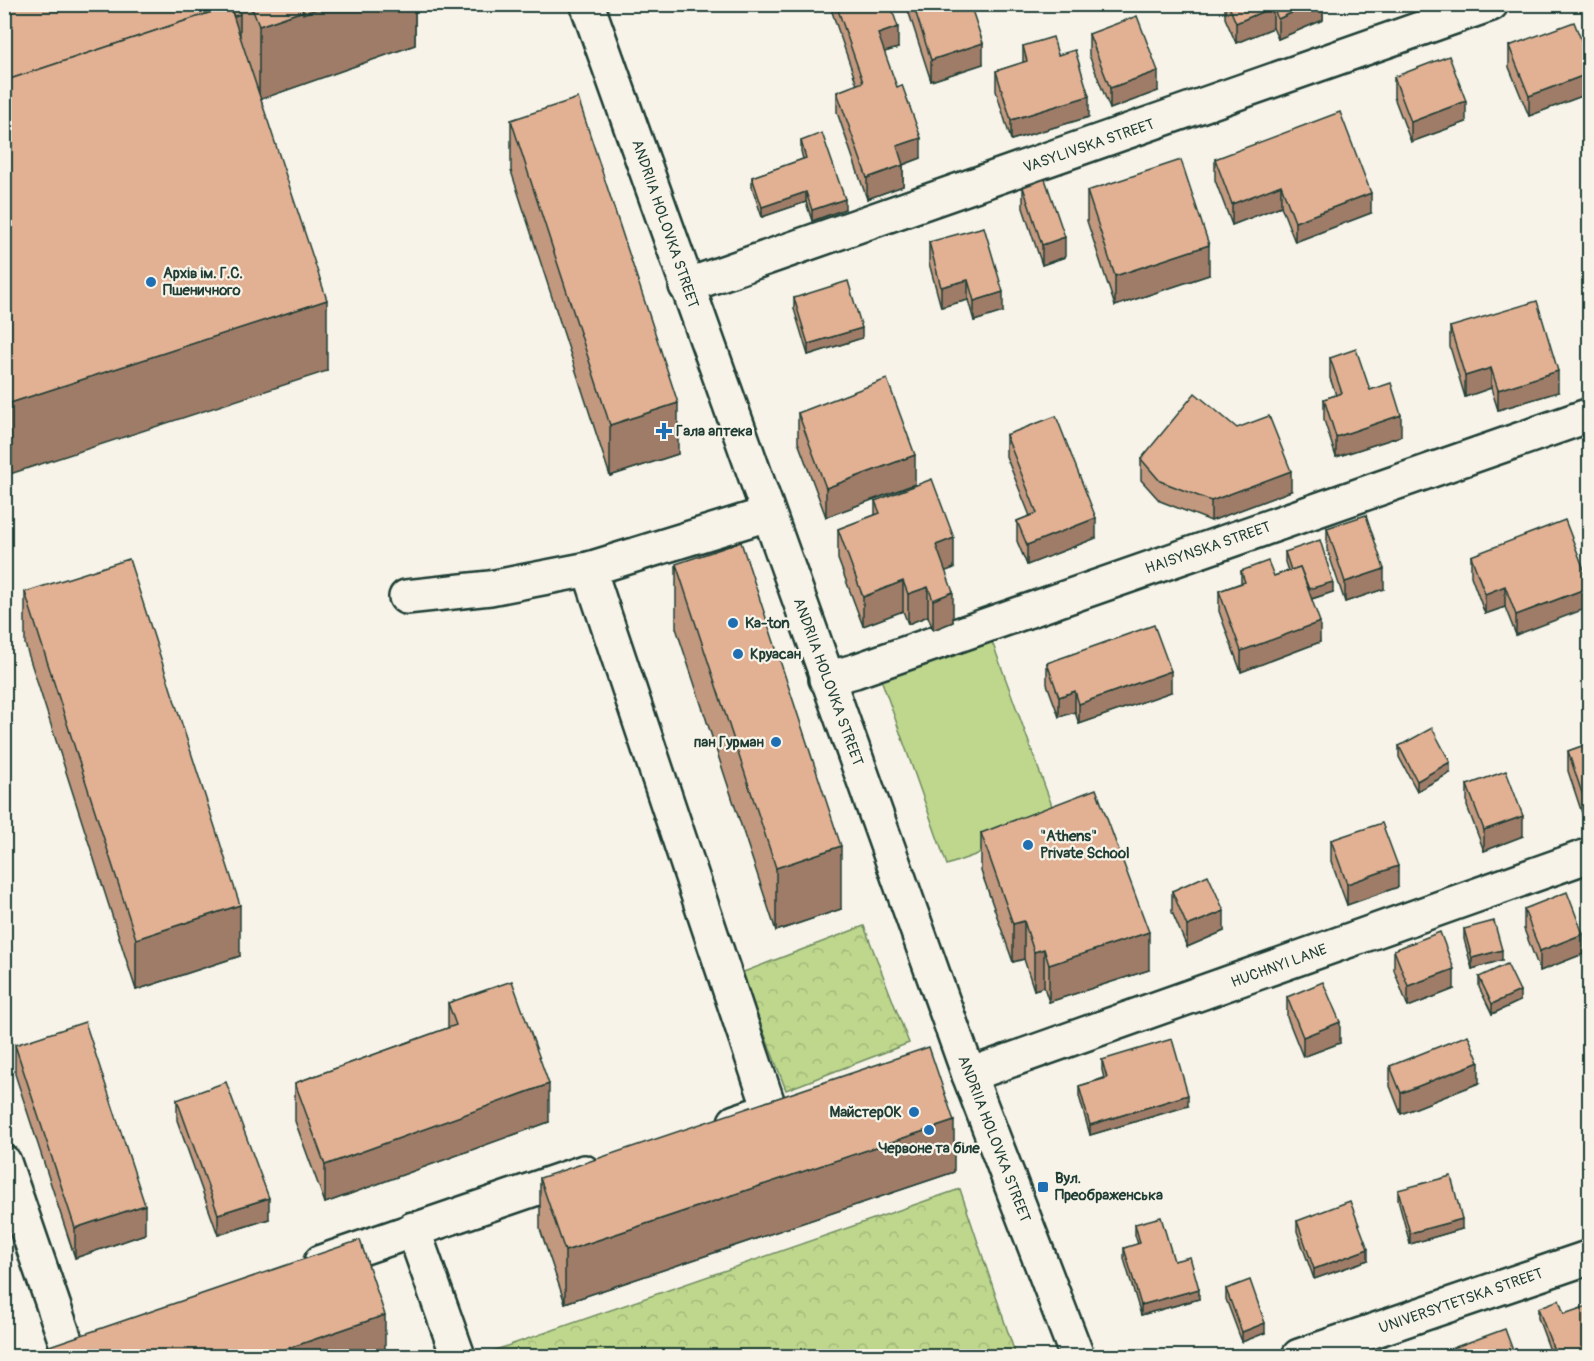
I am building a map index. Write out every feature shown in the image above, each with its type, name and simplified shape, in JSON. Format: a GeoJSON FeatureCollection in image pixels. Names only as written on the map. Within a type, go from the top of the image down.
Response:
{"type":"FeatureCollection","features":[{"type":"Feature","properties":{"kind":"street","name":"ANDRIIA HOLOVKA STREET"},"geometry":{"type":"LineString","coordinates":[[587,4],[969,1075],[1077,1356]]}},
{"type":"Feature","properties":{"kind":"street","name":"VASYLIVSKA STREET"},"geometry":{"type":"LineString","coordinates":[[686,286],[1491,4]]}},
{"type":"Feature","properties":{"kind":"street","name":"HAISYNSKA STREET"},"geometry":{"type":"LineString","coordinates":[[826,679],[878,664],[1590,415]]}},
{"type":"Feature","properties":{"kind":"street"},"geometry":{"type":"LineString","coordinates":[[406,597],[490,588],[589,569],[768,514]]}},
{"type":"Feature","properties":{"kind":"street"},"geometry":{"type":"LineString","coordinates":[[589,569],[770,1110],[703,1132]]}},
{"type":"Feature","properties":{"kind":"street","name":"HUCHNYI LANE"},"geometry":{"type":"LineString","coordinates":[[969,1075],[1590,855]]}},
{"type":"Feature","properties":{"kind":"street"},"geometry":{"type":"LineString","coordinates":[[4,1162],[72,1350]]}},
{"type":"Feature","properties":{"kind":"street"},"geometry":{"type":"LineString","coordinates":[[294,1272],[413,1229],[614,1162]]}},
{"type":"Feature","properties":{"kind":"street"},"geometry":{"type":"LineString","coordinates":[[413,1229],[458,1356]]}},
{"type":"Feature","properties":{"kind":"street","name":"UNIVERSYTETSKA STREET"},"geometry":{"type":"LineString","coordinates":[[1299,1356],[1590,1257]]}},
{"type":"Feature","properties":{"kind":"green space"},"geometry":{"type":"Polygon","coordinates":[[[990,636],[1059,825],[947,865],[880,676],[990,636]]]}},
{"type":"Feature","properties":{"kind":"green space"},"geometry":{"type":"Polygon","coordinates":[[[864,926],[909,1043],[786,1090],[741,973],[864,926]]]}},
{"type":"Feature","properties":{"kind":"green space"},"geometry":{"type":"Polygon","coordinates":[[[960,1189],[1016,1356],[478,1356],[960,1189]]]}},
{"type":"Feature","properties":{"kind":"building"},"geometry":{"type":"Polygon","coordinates":[[[4,4],[237,4],[240,14],[234,16],[230,6],[4,81],[4,4]]]}},
{"type":"Feature","properties":{"kind":"building"},"geometry":{"type":"Polygon","coordinates":[[[249,4],[261,4],[252,8],[252,11],[249,4]]]}},
{"type":"Feature","properties":{"kind":"building"},"geometry":{"type":"Polygon","coordinates":[[[261,4],[301,4],[303,11],[259,26],[252,8],[261,4]]]}},
{"type":"Feature","properties":{"kind":"building"},"geometry":{"type":"Polygon","coordinates":[[[301,4],[329,4],[303,14],[301,4]]]}},
{"type":"Feature","properties":{"kind":"building"},"geometry":{"type":"Polygon","coordinates":[[[836,4],[871,4],[872,9],[890,4],[898,27],[878,34],[897,87],[902,85],[921,138],[897,146],[903,165],[867,178],[837,92],[863,82],[836,4]]]}},
{"type":"Feature","properties":{"kind":"building"},"geometry":{"type":"Polygon","coordinates":[[[913,4],[970,4],[983,43],[931,60],[913,4]]]}},
{"type":"Feature","properties":{"kind":"building"},"geometry":{"type":"Polygon","coordinates":[[[1228,4],[1311,4],[1278,19],[1273,7],[1236,23],[1228,4]]]}},
{"type":"Feature","properties":{"kind":"building","name":"Архів ім. Г.С. Пшеничного"},"geometry":{"type":"Polygon","coordinates":[[[230,6],[327,300],[4,405],[4,81],[230,6]]]}},
{"type":"Feature","properties":{"kind":"building"},"geometry":{"type":"Polygon","coordinates":[[[1137,16],[1158,71],[1110,88],[1089,34],[1137,16]]]}},
{"type":"Feature","properties":{"kind":"building"},"geometry":{"type":"Polygon","coordinates":[[[1574,22],[1590,62],[1590,73],[1529,96],[1509,46],[1574,22]]]}},
{"type":"Feature","properties":{"kind":"building"},"geometry":{"type":"Polygon","coordinates":[[[1053,37],[1058,55],[1075,50],[1089,96],[1011,120],[996,71],[1027,61],[1023,46],[1053,37]]]}},
{"type":"Feature","properties":{"kind":"building"},"geometry":{"type":"Polygon","coordinates":[[[1449,56],[1466,101],[1411,122],[1394,77],[1449,56]]]}},
{"type":"Feature","properties":{"kind":"building"},"geometry":{"type":"Polygon","coordinates":[[[578,98],[678,403],[610,425],[511,120],[578,98]]]}},
{"type":"Feature","properties":{"kind":"building"},"geometry":{"type":"Polygon","coordinates":[[[1340,112],[1371,193],[1295,222],[1281,185],[1232,204],[1215,159],[1340,112]]]}},
{"type":"Feature","properties":{"kind":"building"},"geometry":{"type":"Polygon","coordinates":[[[822,133],[845,199],[812,210],[806,192],[762,207],[752,177],[806,158],[801,141],[822,133]]]}},
{"type":"Feature","properties":{"kind":"building"},"geometry":{"type":"Polygon","coordinates":[[[1181,160],[1209,245],[1115,276],[1087,191],[1181,160]]]}},
{"type":"Feature","properties":{"kind":"building"},"geometry":{"type":"Polygon","coordinates":[[[1045,179],[1065,237],[1042,245],[1023,187],[1045,179]]]}},
{"type":"Feature","properties":{"kind":"building"},"geometry":{"type":"Polygon","coordinates":[[[984,227],[1003,292],[974,301],[968,280],[941,287],[929,242],[984,227]]]}},
{"type":"Feature","properties":{"kind":"building"},"geometry":{"type":"Polygon","coordinates":[[[848,281],[862,328],[808,344],[794,298],[848,281]]]}},
{"type":"Feature","properties":{"kind":"building"},"geometry":{"type":"Polygon","coordinates":[[[1537,301],[1558,371],[1498,390],[1491,368],[1465,376],[1450,327],[1537,301]]]}},
{"type":"Feature","properties":{"kind":"building"},"geometry":{"type":"Polygon","coordinates":[[[1356,349],[1370,390],[1391,383],[1401,415],[1336,437],[1324,399],[1342,393],[1330,358],[1356,349]]]}},
{"type":"Feature","properties":{"kind":"building"},"geometry":{"type":"Polygon","coordinates":[[[887,379],[915,455],[826,488],[798,413],[887,379]]]}},
{"type":"Feature","properties":{"kind":"building"},"geometry":{"type":"Polygon","coordinates":[[[1195,393],[1237,428],[1269,416],[1291,471],[1211,501],[1160,481],[1141,459],[1195,393]]]}},
{"type":"Feature","properties":{"kind":"building"},"geometry":{"type":"Polygon","coordinates":[[[1056,416],[1096,518],[1027,545],[1017,521],[1037,513],[1006,435],[1056,416]]]}},
{"type":"Feature","properties":{"kind":"building"},"geometry":{"type":"Polygon","coordinates":[[[932,479],[954,538],[936,545],[953,592],[933,600],[928,587],[908,594],[903,581],[863,597],[838,529],[880,513],[875,501],[932,479]]]}},
{"type":"Feature","properties":{"kind":"building"},"geometry":{"type":"Polygon","coordinates":[[[1366,515],[1384,569],[1345,582],[1327,528],[1366,515]]]}},
{"type":"Feature","properties":{"kind":"building"},"geometry":{"type":"Polygon","coordinates":[[[1565,520],[1590,587],[1516,615],[1505,586],[1485,594],[1471,556],[1565,520]]]}},
{"type":"Feature","properties":{"kind":"building"},"geometry":{"type":"Polygon","coordinates":[[[1320,540],[1333,582],[1309,589],[1300,567],[1291,570],[1285,552],[1320,540]]]}},
{"type":"Feature","properties":{"kind":"building"},"geometry":{"type":"Polygon","coordinates":[[[741,542],[841,846],[776,868],[676,564],[741,542]]]}},
{"type":"Feature","properties":{"kind":"building"},"geometry":{"type":"Polygon","coordinates":[[[129,559],[240,905],[136,939],[25,592],[129,559]]]}},
{"type":"Feature","properties":{"kind":"building"},"geometry":{"type":"Polygon","coordinates":[[[1268,561],[1274,576],[1300,567],[1320,622],[1241,651],[1219,591],[1245,582],[1241,571],[1268,561]]]}},
{"type":"Feature","properties":{"kind":"building"},"geometry":{"type":"Polygon","coordinates":[[[1154,625],[1171,671],[1079,704],[1075,691],[1059,697],[1047,663],[1154,625]]]}},
{"type":"Feature","properties":{"kind":"building"},"geometry":{"type":"Polygon","coordinates":[[[1432,728],[1450,762],[1417,781],[1399,746],[1432,728]]]}},
{"type":"Feature","properties":{"kind":"building"},"geometry":{"type":"Polygon","coordinates":[[[1590,743],[1590,793],[1583,796],[1568,751],[1590,743]]]}},
{"type":"Feature","properties":{"kind":"building"},"geometry":{"type":"Polygon","coordinates":[[[1506,771],[1523,816],[1484,830],[1467,785],[1506,771]]]}},
{"type":"Feature","properties":{"kind":"building"},"geometry":{"type":"Polygon","coordinates":[[[1096,789],[1149,932],[1049,965],[1044,949],[1034,952],[1024,921],[1013,924],[981,833],[1096,789]]]}},
{"type":"Feature","properties":{"kind":"building"},"geometry":{"type":"Polygon","coordinates":[[[1382,823],[1398,866],[1347,884],[1331,840],[1382,823]]]}},
{"type":"Feature","properties":{"kind":"building"},"geometry":{"type":"Polygon","coordinates":[[[1208,875],[1224,911],[1187,926],[1172,891],[1208,875]]]}},
{"type":"Feature","properties":{"kind":"building"},"geometry":{"type":"Polygon","coordinates":[[[1567,892],[1583,934],[1540,951],[1524,909],[1567,892]]]}},
{"type":"Feature","properties":{"kind":"building"},"geometry":{"type":"Polygon","coordinates":[[[1494,921],[1502,950],[1472,958],[1464,929],[1494,921]]]}},
{"type":"Feature","properties":{"kind":"building"},"geometry":{"type":"Polygon","coordinates":[[[1440,932],[1454,969],[1408,986],[1394,950],[1440,932]]]}},
{"type":"Feature","properties":{"kind":"building"},"geometry":{"type":"Polygon","coordinates":[[[1507,964],[1520,991],[1492,1004],[1479,977],[1507,964]]]}},
{"type":"Feature","properties":{"kind":"building"},"geometry":{"type":"Polygon","coordinates":[[[512,981],[549,1084],[325,1165],[295,1083],[456,1025],[448,1003],[512,981]]]}},
{"type":"Feature","properties":{"kind":"building"},"geometry":{"type":"Polygon","coordinates":[[[1323,982],[1340,1022],[1303,1037],[1287,997],[1323,982]]]}},
{"type":"Feature","properties":{"kind":"building"},"geometry":{"type":"Polygon","coordinates":[[[85,1022],[145,1205],[75,1228],[15,1045],[85,1022]]]}},
{"type":"Feature","properties":{"kind":"building"},"geometry":{"type":"Polygon","coordinates":[[[1468,1035],[1479,1062],[1401,1093],[1390,1066],[1468,1035]]]}},
{"type":"Feature","properties":{"kind":"building"},"geometry":{"type":"Polygon","coordinates":[[[1172,1039],[1188,1095],[1090,1125],[1079,1086],[1107,1078],[1102,1060],[1172,1039]]]}},
{"type":"Feature","properties":{"kind":"building"},"geometry":{"type":"Polygon","coordinates":[[[929,1047],[954,1121],[565,1251],[540,1178],[929,1047]]]}},
{"type":"Feature","properties":{"kind":"building"},"geometry":{"type":"Polygon","coordinates":[[[226,1082],[269,1198],[218,1214],[177,1100],[226,1082]]]}},
{"type":"Feature","properties":{"kind":"building"},"geometry":{"type":"Polygon","coordinates":[[[1451,1176],[1462,1219],[1410,1233],[1398,1190],[1451,1176]]]}},
{"type":"Feature","properties":{"kind":"building"},"geometry":{"type":"Polygon","coordinates":[[[1350,1201],[1368,1249],[1314,1269],[1297,1221],[1350,1201]]]}},
{"type":"Feature","properties":{"kind":"building"},"geometry":{"type":"Polygon","coordinates":[[[1161,1217],[1174,1261],[1190,1257],[1199,1289],[1141,1305],[1124,1248],[1140,1243],[1135,1224],[1161,1217]]]}},
{"type":"Feature","properties":{"kind":"building"},"geometry":{"type":"Polygon","coordinates":[[[360,1240],[385,1315],[266,1356],[20,1356],[360,1240]]]}},
{"type":"Feature","properties":{"kind":"building"},"geometry":{"type":"Polygon","coordinates":[[[1250,1280],[1265,1323],[1242,1332],[1226,1289],[1250,1280]]]}},
{"type":"Feature","properties":{"kind":"building"},"geometry":{"type":"Polygon","coordinates":[[[1559,1300],[1564,1314],[1590,1305],[1590,1356],[1556,1356],[1538,1308],[1559,1300]]]}},
{"type":"Feature","properties":{"kind":"building"},"geometry":{"type":"Polygon","coordinates":[[[1505,1329],[1515,1356],[1431,1356],[1505,1329]]]}},
{"type":"Feature","properties":{"kind":"place","name":"Архів ім. Г.С. Пшеничного"},"geometry":{"type":"Point","coordinates":[151,282]}},
{"type":"Feature","properties":{"kind":"place","name":"Гала аптека"},"geometry":{"type":"Point","coordinates":[664,431]}},
{"type":"Feature","properties":{"kind":"place","name":"Ka-ton"},"geometry":{"type":"Point","coordinates":[733,623]}},
{"type":"Feature","properties":{"kind":"place","name":"Круасан"},"geometry":{"type":"Point","coordinates":[738,654]}},
{"type":"Feature","properties":{"kind":"place","name":"пан Гурман"},"geometry":{"type":"Point","coordinates":[776,742]}},
{"type":"Feature","properties":{"kind":"place","name":"\"Athens\" Private School"},"geometry":{"type":"Point","coordinates":[1028,845]}},
{"type":"Feature","properties":{"kind":"place","name":"МайстерОК"},"geometry":{"type":"Point","coordinates":[914,1112]}},
{"type":"Feature","properties":{"kind":"place","name":"Червоне та біле"},"geometry":{"type":"Point","coordinates":[929,1130]}},
{"type":"Feature","properties":{"kind":"place","name":"Вул. Преображенська"},"geometry":{"type":"Point","coordinates":[1043,1187]}}]}
